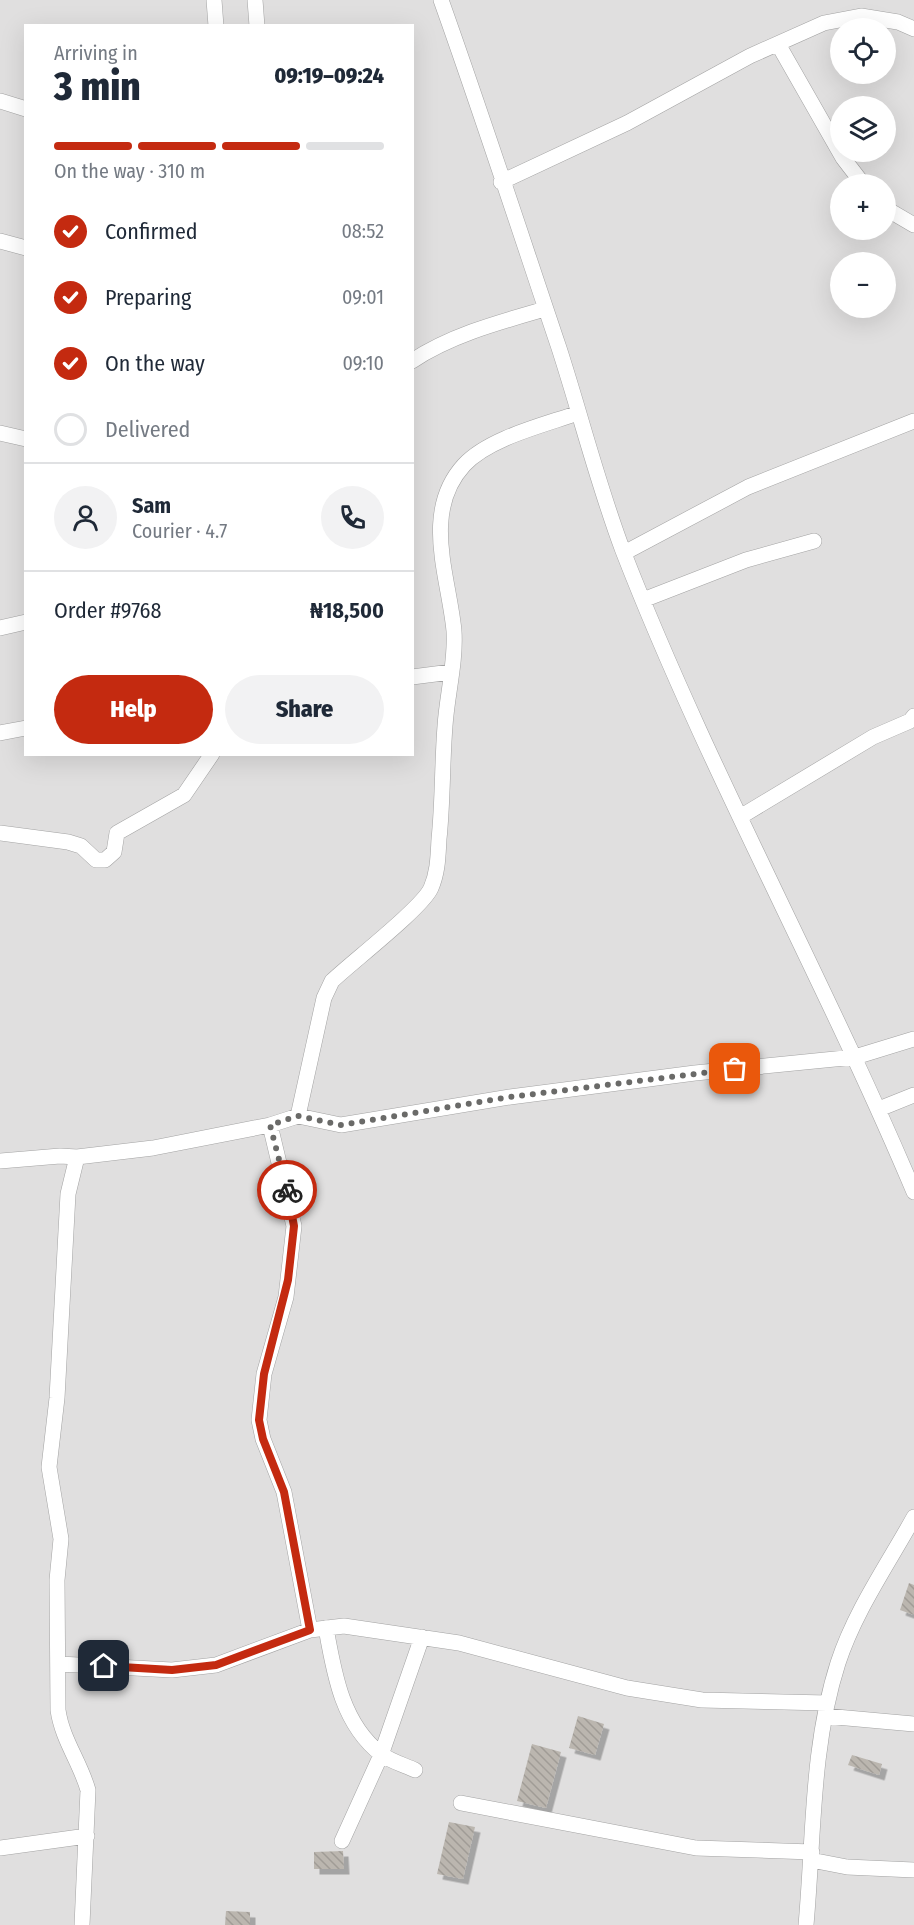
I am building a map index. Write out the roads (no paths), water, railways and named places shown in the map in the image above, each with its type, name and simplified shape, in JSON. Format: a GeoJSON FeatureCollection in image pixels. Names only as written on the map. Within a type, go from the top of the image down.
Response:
{"type":"FeatureCollection","features":[{"type":"Feature","properties":{"kind":"street"},"geometry":{"type":"LineString","coordinates":[[214,0],[216,24]]}},
{"type":"Feature","properties":{"kind":"street"},"geometry":{"type":"LineString","coordinates":[[255,0],[257,24]]}},
{"type":"Feature","properties":{"kind":"street"},"geometry":{"type":"LineString","coordinates":[[441,0],[624,553],[705,748],[855,1057],[914,1192]]}},
{"type":"Feature","properties":{"kind":"street"},"geometry":{"type":"LineString","coordinates":[[501,182],[627,123],[778,44],[824,23],[861,16],[898,22],[914,29]]}},
{"type":"Feature","properties":{"kind":"street"},"geometry":{"type":"LineString","coordinates":[[778,44],[843,158],[855,174]]}},
{"type":"Feature","properties":{"kind":"street"},"geometry":{"type":"LineString","coordinates":[[0,101],[24,108]]}},
{"type":"Feature","properties":{"kind":"street"},"geometry":{"type":"LineString","coordinates":[[896,214],[914,225]]}},
{"type":"Feature","properties":{"kind":"street"},"geometry":{"type":"LineString","coordinates":[[0,241],[24,247]]}},
{"type":"Feature","properties":{"kind":"street"},"geometry":{"type":"LineString","coordinates":[[414,360],[444,343],[500,322],[545,309]]}},
{"type":"Feature","properties":{"kind":"street"},"geometry":{"type":"LineString","coordinates":[[298,1116],[324,998],[332,981],[424,900],[431,889],[437,871],[444,790],[445,727],[454,632],[440,535],[442,508],[450,487],[462,467],[474,455],[491,445],[578,412]]}},
{"type":"Feature","properties":{"kind":"street"},"geometry":{"type":"LineString","coordinates":[[624,553],[748,487],[914,421]]}},
{"type":"Feature","properties":{"kind":"street"},"geometry":{"type":"LineString","coordinates":[[0,433],[24,439]]}},
{"type":"Feature","properties":{"kind":"street"},"geometry":{"type":"LineString","coordinates":[[643,600],[746,560],[814,541]]}},
{"type":"Feature","properties":{"kind":"street"},"geometry":{"type":"LineString","coordinates":[[0,628],[24,622]]}},
{"type":"Feature","properties":{"kind":"street"},"geometry":{"type":"LineString","coordinates":[[414,677],[451,672]]}},
{"type":"Feature","properties":{"kind":"street"},"geometry":{"type":"LineString","coordinates":[[740,817],[873,736],[910,721],[914,716]]}},
{"type":"Feature","properties":{"kind":"street"},"geometry":{"type":"LineString","coordinates":[[0,733],[24,728]]}},
{"type":"Feature","properties":{"kind":"street"},"geometry":{"type":"LineString","coordinates":[[0,833],[68,842],[81,846],[96,860],[105,860],[114,852],[117,833],[184,795],[211,756]]}},
{"type":"Feature","properties":{"kind":"street"},"geometry":{"type":"LineString","coordinates":[[0,1161],[60,1156],[77,1157],[153,1148],[270,1125],[298,1116],[341,1125],[510,1097],[695,1073],[855,1057],[914,1039]]}},
{"type":"Feature","properties":{"kind":"street"},"geometry":{"type":"LineString","coordinates":[[879,1109],[914,1095]]}},
{"type":"Feature","properties":{"kind":"street"},"geometry":{"type":"LineString","coordinates":[[270,1125],[294,1226],[286,1298],[264,1374],[259,1420],[263,1439],[284,1492],[310,1630]]}},
{"type":"Feature","properties":{"kind":"street"},"geometry":{"type":"LineString","coordinates":[[77,1157],[68,1194],[57,1398],[49,1467],[61,1539],[57,1580],[61,1728],[82,1771],[88,1790],[82,1925]]}},
{"type":"Feature","properties":{"kind":"street"},"geometry":{"type":"LineString","coordinates":[[806,1925],[815,1780],[826,1709],[839,1660],[856,1620],[914,1517]]}},
{"type":"Feature","properties":{"kind":"street"},"geometry":{"type":"LineString","coordinates":[[59,1664],[172,1670],[216,1665],[310,1630],[344,1626],[459,1643],[627,1688],[702,1700],[826,1709],[914,1724]]}},
{"type":"Feature","properties":{"kind":"street"},"geometry":{"type":"LineString","coordinates":[[326,1628],[338,1692],[358,1726],[381,1755],[415,1770]]}},
{"type":"Feature","properties":{"kind":"street"},"geometry":{"type":"LineString","coordinates":[[342,1840],[381,1755],[422,1637]]}},
{"type":"Feature","properties":{"kind":"street"},"geometry":{"type":"LineString","coordinates":[[461,1803],[696,1848],[811,1856],[847,1867],[914,1870]]}},
{"type":"Feature","properties":{"kind":"street"},"geometry":{"type":"LineString","coordinates":[[0,1848],[87,1836]]}}]}
